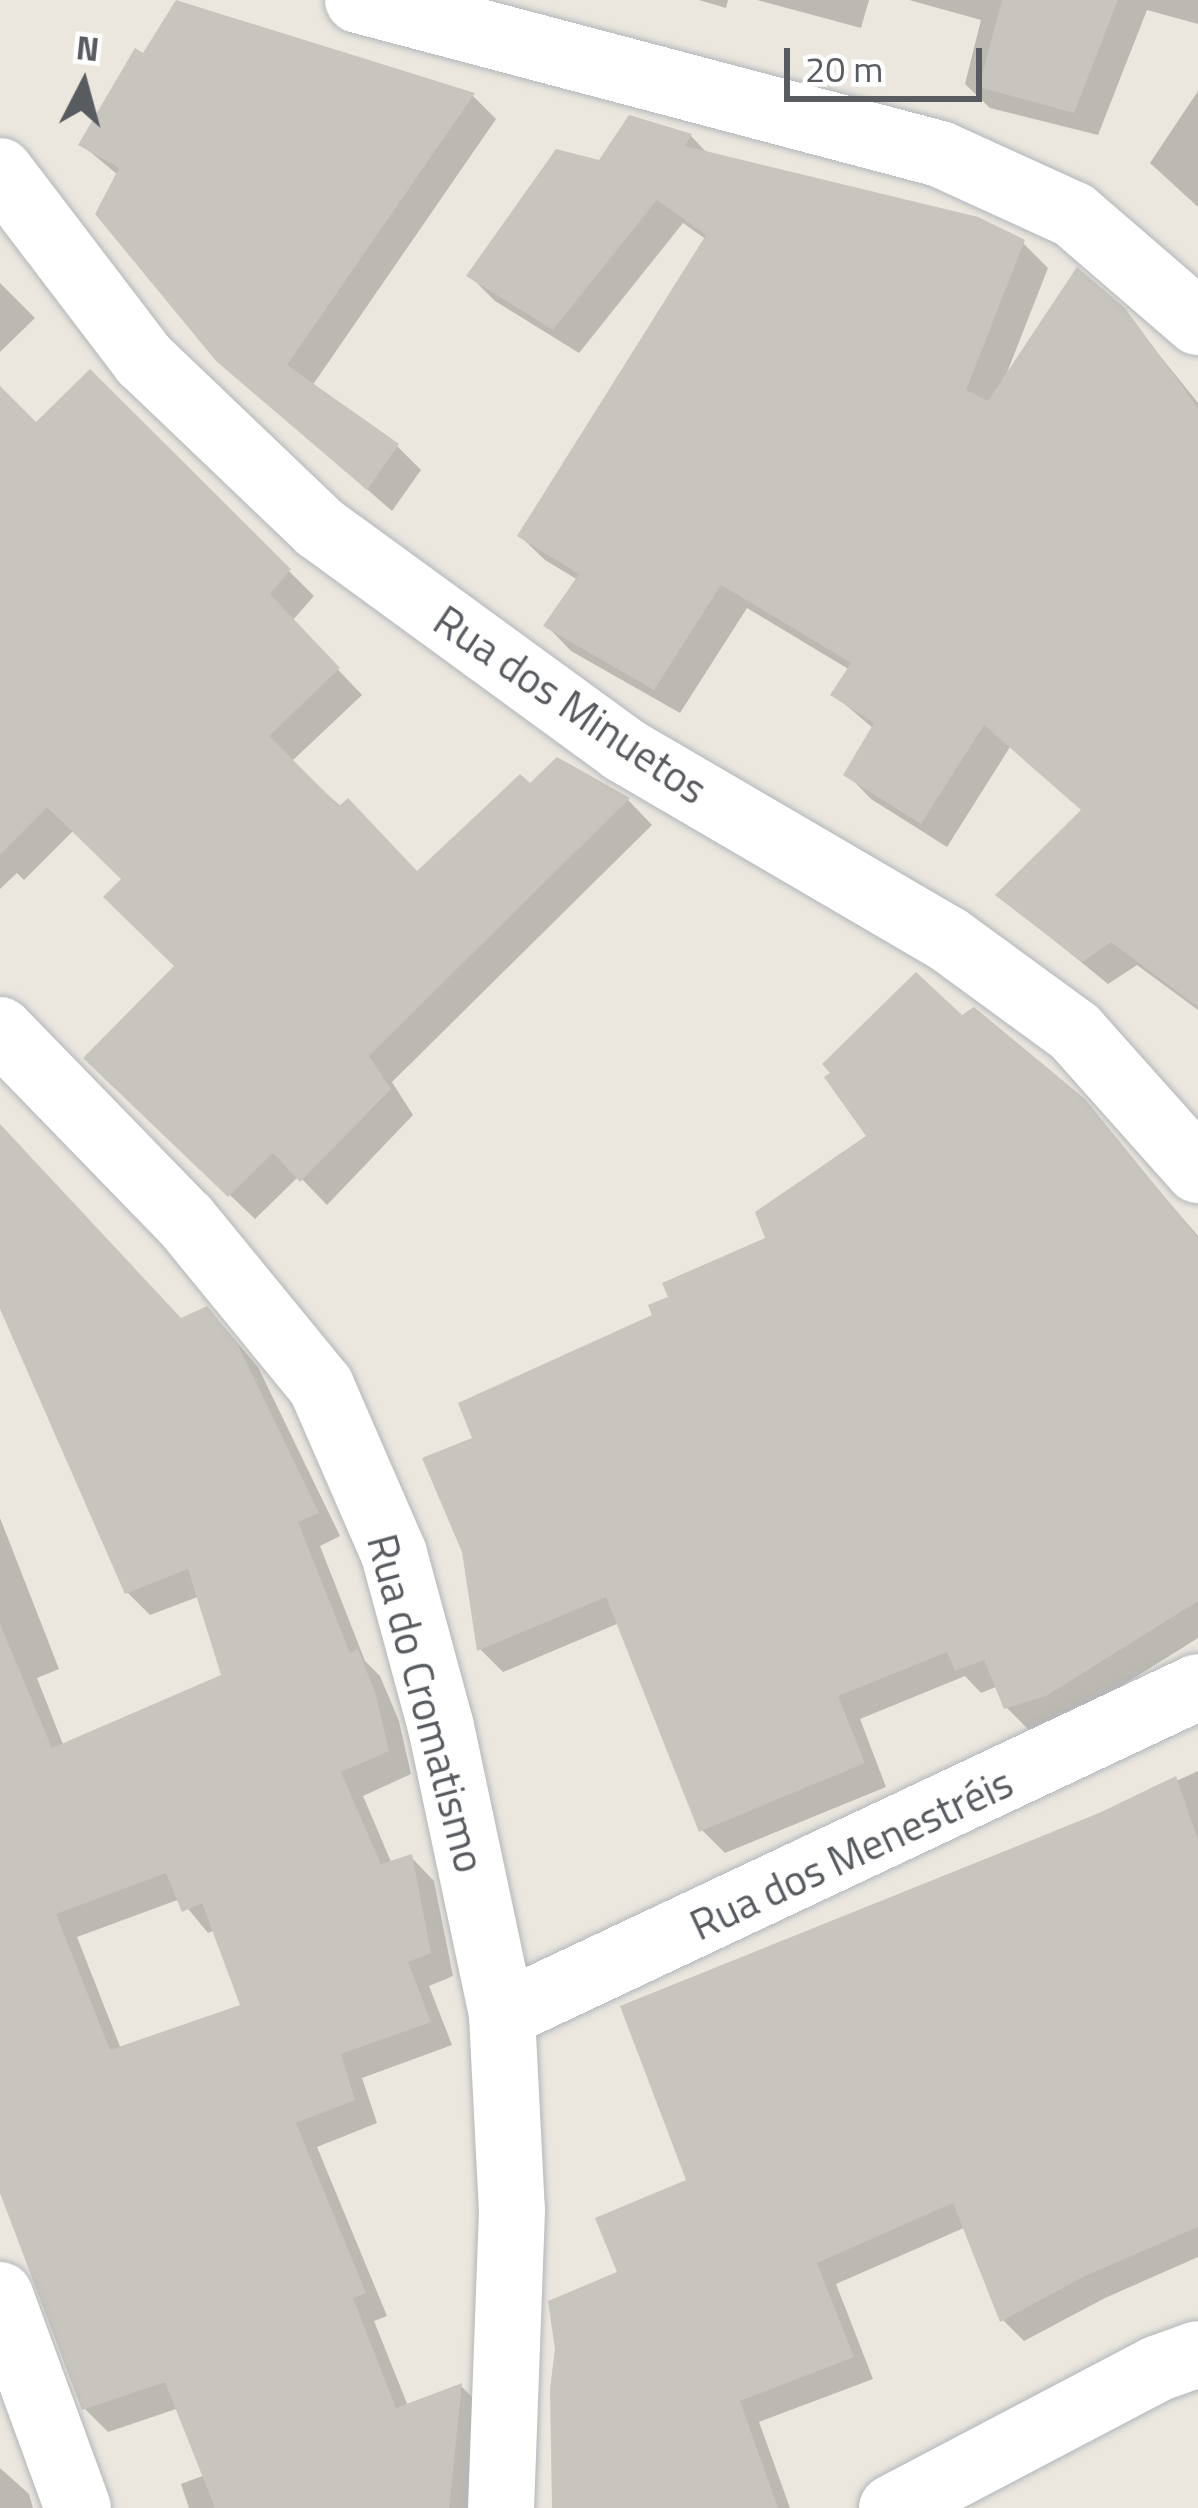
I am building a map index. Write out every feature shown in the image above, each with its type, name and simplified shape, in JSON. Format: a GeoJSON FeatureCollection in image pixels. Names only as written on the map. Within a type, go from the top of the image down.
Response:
{"type":"FeatureCollection","features":[{"type":"Feature","properties":{"kind":"street"},"geometry":{"type":"LineString","coordinates":[[358,0],[940,154],[1074,214],[1198,322]]}},
{"type":"Feature","properties":{"kind":"street","name":"Rua dos Minuetos"},"geometry":{"type":"LineString","coordinates":[[0,171],[144,360],[320,528],[623,750],[948,939],[1057,1018],[1076,1032],[1198,1170]]}},
{"type":"Feature","properties":{"kind":"street","name":"Rua do Cromatismo"},"geometry":{"type":"LineString","coordinates":[[0,1030],[185,1220],[322,1386],[394,1554],[441,1726],[502,2015],[512,2210],[501,2508]]}},
{"type":"Feature","properties":{"kind":"street","name":"Rua dos Menestréis"},"geometry":{"type":"LineString","coordinates":[[502,2015],[1198,1687]]}},
{"type":"Feature","properties":{"kind":"street"},"geometry":{"type":"LineString","coordinates":[[0,2295],[78,2508]]}},
{"type":"Feature","properties":{"kind":"street"},"geometry":{"type":"LineString","coordinates":[[892,2508],[1159,2368],[1198,2354]]}},
{"type":"Feature","properties":{"kind":"building"},"geometry":{"type":"Polygon","coordinates":[[[176,0],[475,93],[287,365],[399,444],[367,490],[216,361],[95,214],[119,168],[78,145],[135,48],[143,53],[176,0]]]}},
{"type":"Feature","properties":{"kind":"building"},"geometry":{"type":"Polygon","coordinates":[[[1002,0],[1118,0],[1074,113],[979,87],[1002,0]]]}},
{"type":"Feature","properties":{"kind":"building"},"geometry":{"type":"Polygon","coordinates":[[[629,115],[692,134],[685,146],[978,217],[1025,240],[966,390],[988,401],[1077,267],[1125,308],[1198,408],[1198,1007],[1111,942],[1082,962],[995,895],[1081,810],[984,725],[921,824],[843,775],[874,723],[830,695],[851,663],[721,585],[654,690],[543,626],[579,574],[517,536],[706,235],[657,200],[553,330],[466,276],[556,149],[599,160],[629,115]]]}},
{"type":"Feature","properties":{"kind":"building"},"geometry":{"type":"Polygon","coordinates":[[[90,369],[291,569],[270,594],[340,668],[269,736],[339,806],[348,798],[417,871],[520,774],[530,783],[557,757],[630,798],[369,1056],[391,1089],[300,1182],[273,1153],[228,1197],[83,1058],[174,966],[103,897],[121,879],[47,807],[0,855],[0,386],[36,422],[90,369]]]}},
{"type":"Feature","properties":{"kind":"building"},"geometry":{"type":"Polygon","coordinates":[[[916,972],[962,1015],[974,1007],[1085,1099],[1198,1238],[1198,1601],[1046,1696],[1004,1709],[984,1660],[955,1671],[947,1652],[838,1696],[865,1763],[699,1832],[606,1597],[477,1651],[462,1552],[422,1458],[472,1438],[458,1403],[652,1315],[648,1305],[668,1297],[662,1283],[765,1238],[755,1212],[866,1136],[824,1077],[830,1073],[822,1064],[916,972]]]}},
{"type":"Feature","properties":{"kind":"building"},"geometry":{"type":"Polygon","coordinates":[[[0,1124],[181,1318],[207,1306],[236,1341],[319,1513],[298,1522],[350,1653],[358,1649],[376,1695],[389,1751],[341,1772],[381,1864],[412,1854],[431,1953],[408,1962],[431,2022],[341,2054],[355,2100],[296,2123],[366,2293],[353,2298],[396,2408],[462,2383],[449,2508],[215,2508],[165,2382],[82,2410],[0,2193],[0,1624],[52,1748],[221,1675],[188,1569],[125,1594],[0,1309],[0,1124]],[[166,1873],[56,1914],[110,2050],[240,2005],[202,1903],[182,1912],[166,1873]]]}},
{"type":"Feature","properties":{"kind":"building"},"geometry":{"type":"Polygon","coordinates":[[[1176,1776],[1198,1840],[1198,2227],[1083,2277],[1000,2322],[953,2203],[817,2263],[854,2357],[740,2401],[778,2508],[552,2508],[550,2389],[555,2349],[548,2301],[617,2272],[595,2218],[686,2180],[620,2006],[1099,1813],[1176,1776]]]}}]}
